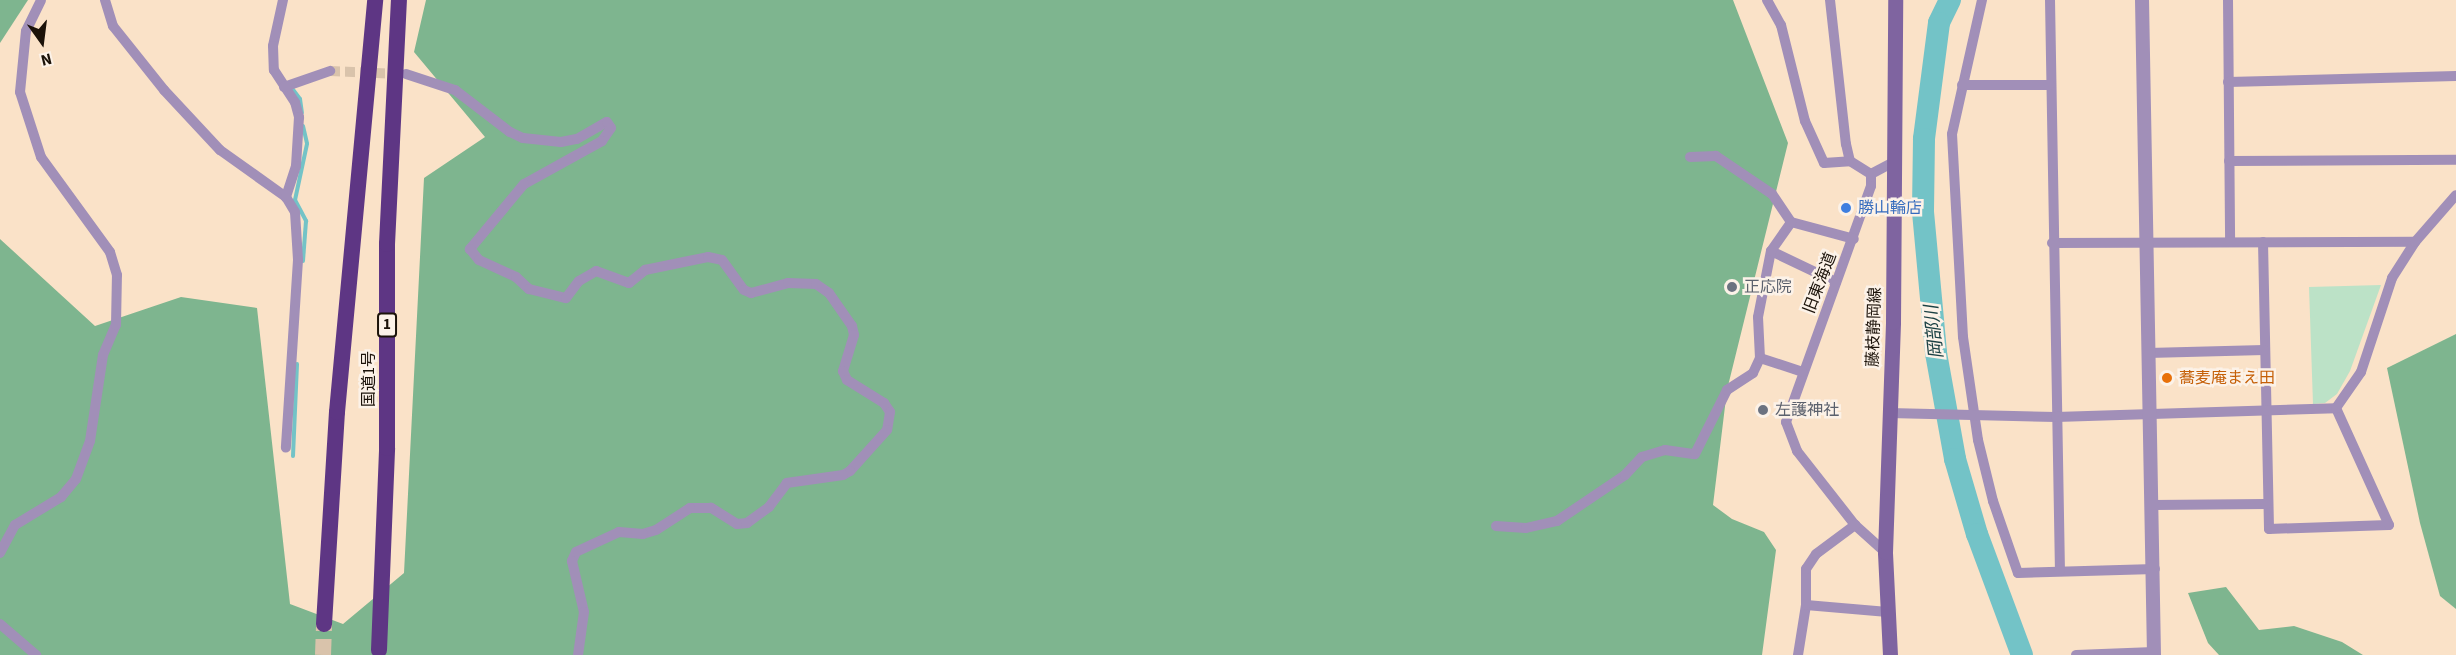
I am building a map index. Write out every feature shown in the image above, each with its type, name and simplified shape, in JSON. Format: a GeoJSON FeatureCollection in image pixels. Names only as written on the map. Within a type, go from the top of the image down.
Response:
{"type":"FeatureCollection","features":[{"type":"Feature","properties":{"kind":"highway","name":"国道1号"},"geometry":{"type":"LineString","coordinates":[[324,624],[337,412],[375,0]]}},
{"type":"Feature","properties":{"kind":"highway","name":"国道1号"},"geometry":{"type":"LineString","coordinates":[[379,650],[387,448],[387,244],[399,0]]}},
{"type":"Feature","properties":{"kind":"main road","name":"藤枝静岡線"},"geometry":{"type":"LineString","coordinates":[[1890,655],[1885,552],[1895,161],[1895,0]]}},
{"type":"Feature","properties":{"kind":"street"},"geometry":{"type":"LineString","coordinates":[[0,553],[15,525],[61,496],[76,479],[90,441],[103,355],[116,325],[117,275],[110,252],[41,157],[20,92],[26,31],[41,0]]}},
{"type":"Feature","properties":{"kind":"street"},"geometry":{"type":"LineString","coordinates":[[105,0],[114,26],[164,90],[220,150],[286,197],[295,212],[298,260],[286,448]]}},
{"type":"Feature","properties":{"kind":"street"},"geometry":{"type":"LineString","coordinates":[[283,0],[273,46],[274,70],[295,102],[299,117],[296,166],[286,197]]}},
{"type":"Feature","properties":{"kind":"street"},"geometry":{"type":"LineString","coordinates":[[1767,0],[1781,25],[1805,121],[1824,163],[1850,161],[1871,174],[1895,161]]}},
{"type":"Feature","properties":{"kind":"street"},"geometry":{"type":"LineString","coordinates":[[1830,0],[1842,126],[1850,161]]}},
{"type":"Feature","properties":{"kind":"street"},"geometry":{"type":"LineString","coordinates":[[1982,0],[1952,134],[1962,337],[1993,501],[2018,573],[2155,569]]}},
{"type":"Feature","properties":{"kind":"street"},"geometry":{"type":"LineString","coordinates":[[2050,0],[2052,243],[2060,572]]}},
{"type":"Feature","properties":{"kind":"street"},"geometry":{"type":"LineString","coordinates":[[2076,655],[2154,654],[2155,569],[2149,414],[2142,0]]}},
{"type":"Feature","properties":{"kind":"street"},"geometry":{"type":"LineString","coordinates":[[2230,242],[2228,0],[2232,0]]}},
{"type":"Feature","properties":{"kind":"street"},"geometry":{"type":"LineString","coordinates":[[284,87],[330,71]]}},
{"type":"Feature","properties":{"kind":"street"},"geometry":{"type":"LineString","coordinates":[[406,75],[455,90],[510,132],[523,138],[561,142],[577,139],[608,122],[611,128],[602,141],[524,184],[470,249],[478,260],[516,277],[529,289],[566,298],[579,281],[596,271],[629,283],[645,270],[708,257],[722,260],[744,290],[751,293],[788,283],[816,284],[829,292],[852,326],[854,335],[843,371],[847,380],[884,403],[890,412],[887,430],[850,471],[843,475],[787,483],[769,507],[747,523],[738,524],[711,508],[690,508],[656,530],[644,534],[619,532],[576,552],[572,561],[584,612],[578,655]]}},
{"type":"Feature","properties":{"kind":"street"},"geometry":{"type":"LineString","coordinates":[[2228,82],[2456,76]]}},
{"type":"Feature","properties":{"kind":"street"},"geometry":{"type":"LineString","coordinates":[[1962,85],[2050,86]]}},
{"type":"Feature","properties":{"kind":"street"},"geometry":{"type":"LineString","coordinates":[[1690,158],[1716,156],[1772,194],[1791,222],[1854,239]]}},
{"type":"Feature","properties":{"kind":"street"},"geometry":{"type":"LineString","coordinates":[[2229,161],[2456,160]]}},
{"type":"Feature","properties":{"kind":"street","name":"旧東海道"},"geometry":{"type":"LineString","coordinates":[[1871,174],[1868,201],[1788,412],[1791,440],[1855,525],[1885,552]]}},
{"type":"Feature","properties":{"kind":"street"},"geometry":{"type":"LineString","coordinates":[[2336,408],[2361,372],[2392,278],[2415,242],[2456,195]]}},
{"type":"Feature","properties":{"kind":"street"},"geometry":{"type":"LineString","coordinates":[[1496,526],[1527,528],[1557,521],[1625,475],[1642,457],[1665,450],[1695,454],[1726,390],[1754,373],[1760,357],[1758,317],[1771,251],[1791,222]]}},
{"type":"Feature","properties":{"kind":"street"},"geometry":{"type":"LineString","coordinates":[[2263,242],[2267,412],[2266,504],[2269,529],[2389,525],[2336,408]]}},
{"type":"Feature","properties":{"kind":"street"},"geometry":{"type":"LineString","coordinates":[[2052,243],[2415,242]]}},
{"type":"Feature","properties":{"kind":"street"},"geometry":{"type":"LineString","coordinates":[[1771,251],[1836,282]]}},
{"type":"Feature","properties":{"kind":"street"},"geometry":{"type":"LineString","coordinates":[[2148,353],[2264,350]]}},
{"type":"Feature","properties":{"kind":"street"},"geometry":{"type":"LineString","coordinates":[[1760,357],[1803,372]]}},
{"type":"Feature","properties":{"kind":"street"},"geometry":{"type":"LineString","coordinates":[[1889,413],[2056,417],[2336,408]]}},
{"type":"Feature","properties":{"kind":"street"},"geometry":{"type":"LineString","coordinates":[[2153,505],[2266,504]]}},
{"type":"Feature","properties":{"kind":"street"},"geometry":{"type":"LineString","coordinates":[[1798,655],[1806,605],[1803,580],[1810,562],[1855,525]]}},
{"type":"Feature","properties":{"kind":"street"},"geometry":{"type":"LineString","coordinates":[[1806,605],[1888,612]]}},
{"type":"Feature","properties":{"kind":"street"},"geometry":{"type":"LineString","coordinates":[[0,624],[36,655]]}},
{"type":"Feature","properties":{"kind":"green space"},"geometry":{"type":"Polygon","coordinates":[[[0,0],[28,0],[0,43],[0,0]]]}},
{"type":"Feature","properties":{"kind":"green space"},"geometry":{"type":"Polygon","coordinates":[[[426,0],[1733,0],[1788,143],[1727,390],[1713,505],[1732,519],[1764,532],[1776,550],[1762,655],[0,655],[0,239],[95,326],[181,297],[257,308],[290,604],[343,624],[404,573],[424,178],[485,137],[414,52],[426,0]]]}},
{"type":"Feature","properties":{"kind":"green space"},"geometry":{"type":"Polygon","coordinates":[[[2381,285],[2350,371],[2337,394],[2325,403],[2313,404],[2309,287],[2381,285]]]}},
{"type":"Feature","properties":{"kind":"green space"},"geometry":{"type":"Polygon","coordinates":[[[2456,334],[2456,609],[2440,596],[2420,523],[2387,368],[2456,334]]]}},
{"type":"Feature","properties":{"kind":"green space"},"geometry":{"type":"Polygon","coordinates":[[[2226,587],[2259,630],[2294,626],[2342,642],[2363,655],[2219,655],[2208,643],[2188,593],[2226,587]]]}},
{"type":"Feature","properties":{"kind":"waterway","name":"岡部川"},"geometry":{"type":"LineString","coordinates":[[1950,0],[1939,23],[1924,139],[1923,212],[1936,353],[1955,459],[1977,534],[2022,655]]}},
{"type":"Feature","properties":{"kind":"waterway"},"geometry":{"type":"LineString","coordinates":[[291,87],[300,99],[302,113]]}},
{"type":"Feature","properties":{"kind":"waterway"},"geometry":{"type":"LineString","coordinates":[[303,126],[307,144],[295,200],[306,221],[303,261]]}},
{"type":"Feature","properties":{"kind":"waterway"},"geometry":{"type":"LineString","coordinates":[[293,456],[297,364]]}},
{"type":"Feature","properties":{"kind":"tunnel"},"geometry":{"type":"LineString","coordinates":[[330,71],[399,74]]}},
{"type":"Feature","properties":{"kind":"tunnel"},"geometry":{"type":"LineString","coordinates":[[323,655],[324,624]]}},
{"type":"Feature","properties":{"kind":"place","name":"勝山輪店"},"geometry":{"type":"Point","coordinates":[1846,208]}},
{"type":"Feature","properties":{"kind":"place","name":"正応院"},"geometry":{"type":"Point","coordinates":[1732,287]}},
{"type":"Feature","properties":{"kind":"place","name":"蕎麦庵まえ田"},"geometry":{"type":"Point","coordinates":[2167,378]}},
{"type":"Feature","properties":{"kind":"place","name":"左護神社"},"geometry":{"type":"Point","coordinates":[1763,410]}}]}
